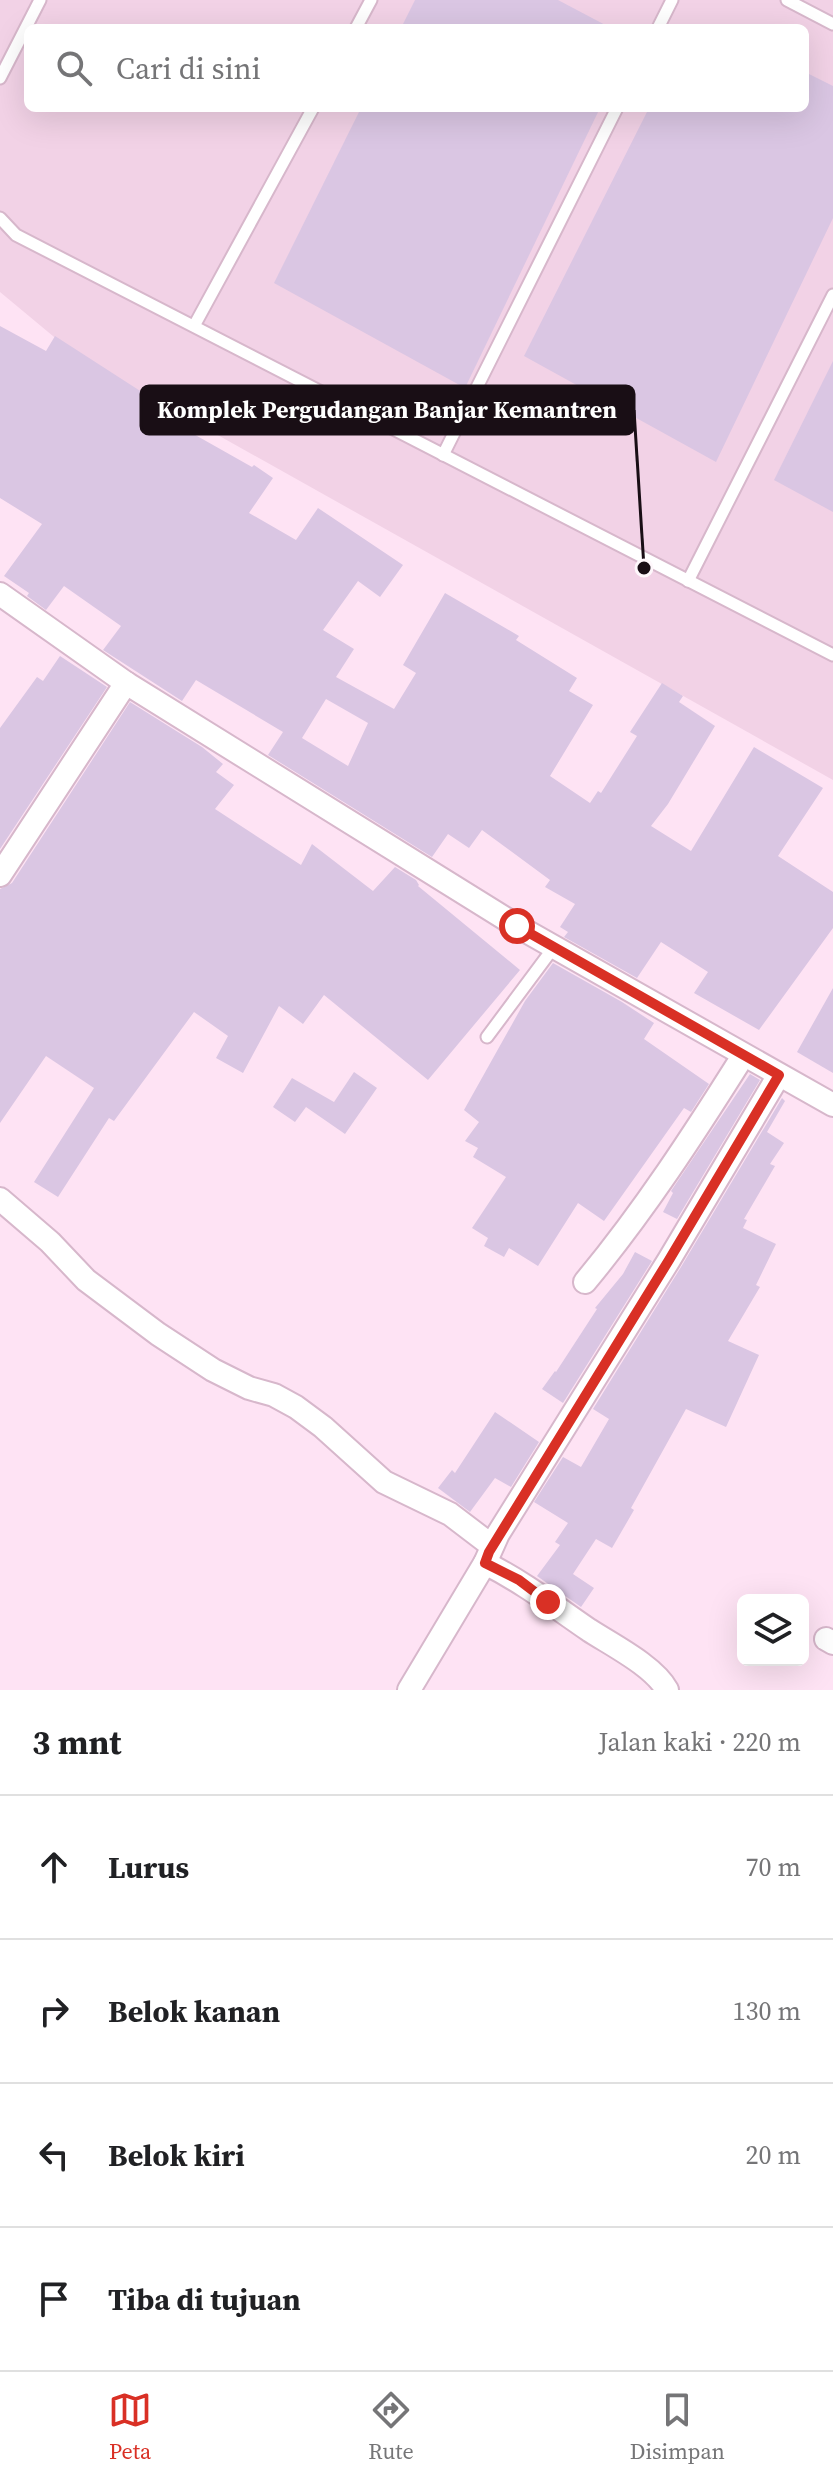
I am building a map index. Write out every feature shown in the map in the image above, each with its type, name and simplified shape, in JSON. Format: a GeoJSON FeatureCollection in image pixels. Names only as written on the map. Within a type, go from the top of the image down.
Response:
{"type":"FeatureCollection","features":[{"type":"Feature","properties":{"kind":"street"},"geometry":{"type":"LineString","coordinates":[[0,594],[126,683],[554,947],[833,1105]]}},
{"type":"Feature","properties":{"kind":"street"},"geometry":{"type":"LineString","coordinates":[[0,875],[126,683]]}},
{"type":"Feature","properties":{"kind":"street"},"geometry":{"type":"LineString","coordinates":[[585,1282],[625,1233],[684,1150],[743,1056]]}},
{"type":"Feature","properties":{"kind":"street"},"geometry":{"type":"LineString","coordinates":[[409,1690],[779,1075]]}},
{"type":"Feature","properties":{"kind":"street"},"geometry":{"type":"LineString","coordinates":[[0,1199],[50,1242],[86,1280],[158,1334],[213,1370],[296,1407],[384,1482],[450,1514],[519,1580],[653,1673],[667,1690]]}},
{"type":"Feature","properties":{"kind":"lane"},"geometry":{"type":"LineString","coordinates":[[28,24],[40,0]]}},
{"type":"Feature","properties":{"kind":"lane"},"geometry":{"type":"LineString","coordinates":[[358,24],[371,0]]}},
{"type":"Feature","properties":{"kind":"lane"},"geometry":{"type":"LineString","coordinates":[[660,24],[672,0]]}},
{"type":"Feature","properties":{"kind":"lane"},"geometry":{"type":"LineString","coordinates":[[787,0],[833,24]]}},
{"type":"Feature","properties":{"kind":"lane"},"geometry":{"type":"LineString","coordinates":[[0,78],[24,31]]}},
{"type":"Feature","properties":{"kind":"lane"},"geometry":{"type":"LineString","coordinates":[[194,326],[311,112]]}},
{"type":"Feature","properties":{"kind":"lane"},"geometry":{"type":"LineString","coordinates":[[443,455],[615,112]]}},
{"type":"Feature","properties":{"kind":"lane"},"geometry":{"type":"LineString","coordinates":[[0,218],[16,235],[833,655]]}},
{"type":"Feature","properties":{"kind":"lane"},"geometry":{"type":"LineString","coordinates":[[688,581],[833,295]]}},
{"type":"Feature","properties":{"kind":"lane"},"geometry":{"type":"LineString","coordinates":[[487,1037],[554,947]]}},
{"type":"Feature","properties":{"kind":"shaded area"},"geometry":{"type":"Polygon","coordinates":[[[0,0],[833,0],[833,780],[77,356],[0,292],[0,0]]]}},
{"type":"Feature","properties":{"kind":"building"},"geometry":{"type":"Polygon","coordinates":[[[415,0],[558,0],[603,24],[403,24],[415,0]]]}},
{"type":"Feature","properties":{"kind":"building"},"geometry":{"type":"Polygon","coordinates":[[[809,74],[833,86],[833,218],[716,462],[524,356],[647,112],[809,112],[809,74]]]}},
{"type":"Feature","properties":{"kind":"building"},"geometry":{"type":"Polygon","coordinates":[[[359,112],[598,112],[465,388],[274,283],[359,112]]]}},
{"type":"Feature","properties":{"kind":"building"},"geometry":{"type":"Polygon","coordinates":[[[0,326],[46,351],[55,336],[148,396],[145,402],[192,429],[190,432],[273,478],[249,513],[296,540],[318,508],[403,565],[380,597],[358,581],[323,630],[354,649],[336,677],[394,709],[416,673],[403,665],[445,593],[519,636],[516,640],[577,678],[569,691],[593,705],[550,776],[590,803],[598,791],[601,793],[637,736],[630,732],[662,683],[683,696],[679,702],[715,726],[668,804],[651,826],[691,851],[754,747],[823,788],[778,856],[833,892],[833,928],[759,1030],[694,993],[708,972],[661,942],[637,978],[564,937],[568,932],[560,927],[575,904],[545,887],[550,880],[482,830],[469,848],[448,834],[432,857],[268,755],[283,732],[196,680],[182,701],[103,650],[121,626],[64,586],[46,610],[27,596],[29,593],[4,576],[42,524],[0,498],[0,326]],[[326,699],[302,738],[348,766],[368,723],[326,699]]]}},
{"type":"Feature","properties":{"kind":"building"},"geometry":{"type":"Polygon","coordinates":[[[833,361],[833,512],[774,480],[833,361]]]}},
{"type":"Feature","properties":{"kind":"building"},"geometry":{"type":"Polygon","coordinates":[[[60,656],[107,687],[0,849],[0,728],[37,677],[43,681],[60,656]]]}},
{"type":"Feature","properties":{"kind":"building"},"geometry":{"type":"Polygon","coordinates":[[[130,702],[202,747],[223,764],[216,772],[234,785],[215,809],[301,865],[312,844],[373,891],[395,867],[416,880],[418,886],[520,970],[428,1080],[324,995],[303,1024],[279,1006],[243,1073],[216,1058],[228,1036],[194,1012],[114,1121],[109,1118],[58,1197],[34,1182],[94,1088],[46,1056],[0,1123],[0,889],[12,883],[130,702]]]}},
{"type":"Feature","properties":{"kind":"building"},"geometry":{"type":"Polygon","coordinates":[[[553,963],[654,1023],[644,1039],[709,1084],[691,1112],[684,1108],[604,1221],[578,1203],[538,1266],[509,1248],[504,1257],[484,1246],[488,1238],[472,1228],[506,1177],[473,1157],[478,1148],[465,1141],[479,1122],[464,1110],[525,1001],[553,963]]]}},
{"type":"Feature","properties":{"kind":"building"},"geometry":{"type":"Polygon","coordinates":[[[833,988],[833,1073],[797,1052],[833,988]]]}},
{"type":"Feature","properties":{"kind":"building"},"geometry":{"type":"Polygon","coordinates":[[[354,1072],[377,1088],[345,1134],[306,1107],[295,1122],[273,1107],[292,1078],[334,1102],[354,1072]]]}},
{"type":"Feature","properties":{"kind":"building"},"geometry":{"type":"Polygon","coordinates":[[[750,1074],[760,1080],[677,1219],[663,1212],[673,1193],[671,1191],[750,1074]]]}},
{"type":"Feature","properties":{"kind":"building"},"geometry":{"type":"Polygon","coordinates":[[[782,1098],[785,1101],[767,1132],[784,1143],[770,1164],[775,1166],[744,1219],[747,1220],[743,1228],[776,1244],[756,1285],[760,1287],[728,1341],[759,1355],[726,1427],[686,1409],[612,1548],[596,1539],[573,1574],[594,1588],[581,1607],[537,1576],[560,1545],[555,1542],[568,1523],[534,1502],[563,1457],[581,1467],[609,1419],[593,1409],[782,1098]]]}},
{"type":"Feature","properties":{"kind":"building"},"geometry":{"type":"Polygon","coordinates":[[[635,1252],[652,1261],[563,1403],[542,1389],[556,1372],[595,1308],[623,1274],[635,1252]]]}},
{"type":"Feature","properties":{"kind":"building"},"geometry":{"type":"Polygon","coordinates":[[[495,1412],[539,1442],[511,1487],[495,1478],[470,1512],[438,1488],[452,1470],[455,1473],[495,1412]]]}},
{"type":"Feature","properties":{"kind":"place","name":"Komplek Pergudangan Banjar Kemantren"},"geometry":{"type":"Point","coordinates":[644,568]}},
{"type":"Feature","properties":{"kind":"route"},"geometry":{"type":"LineString","coordinates":[[517,926],[779,1075],[489,1552],[485,1563],[519,1580],[548,1602]]}}]}
